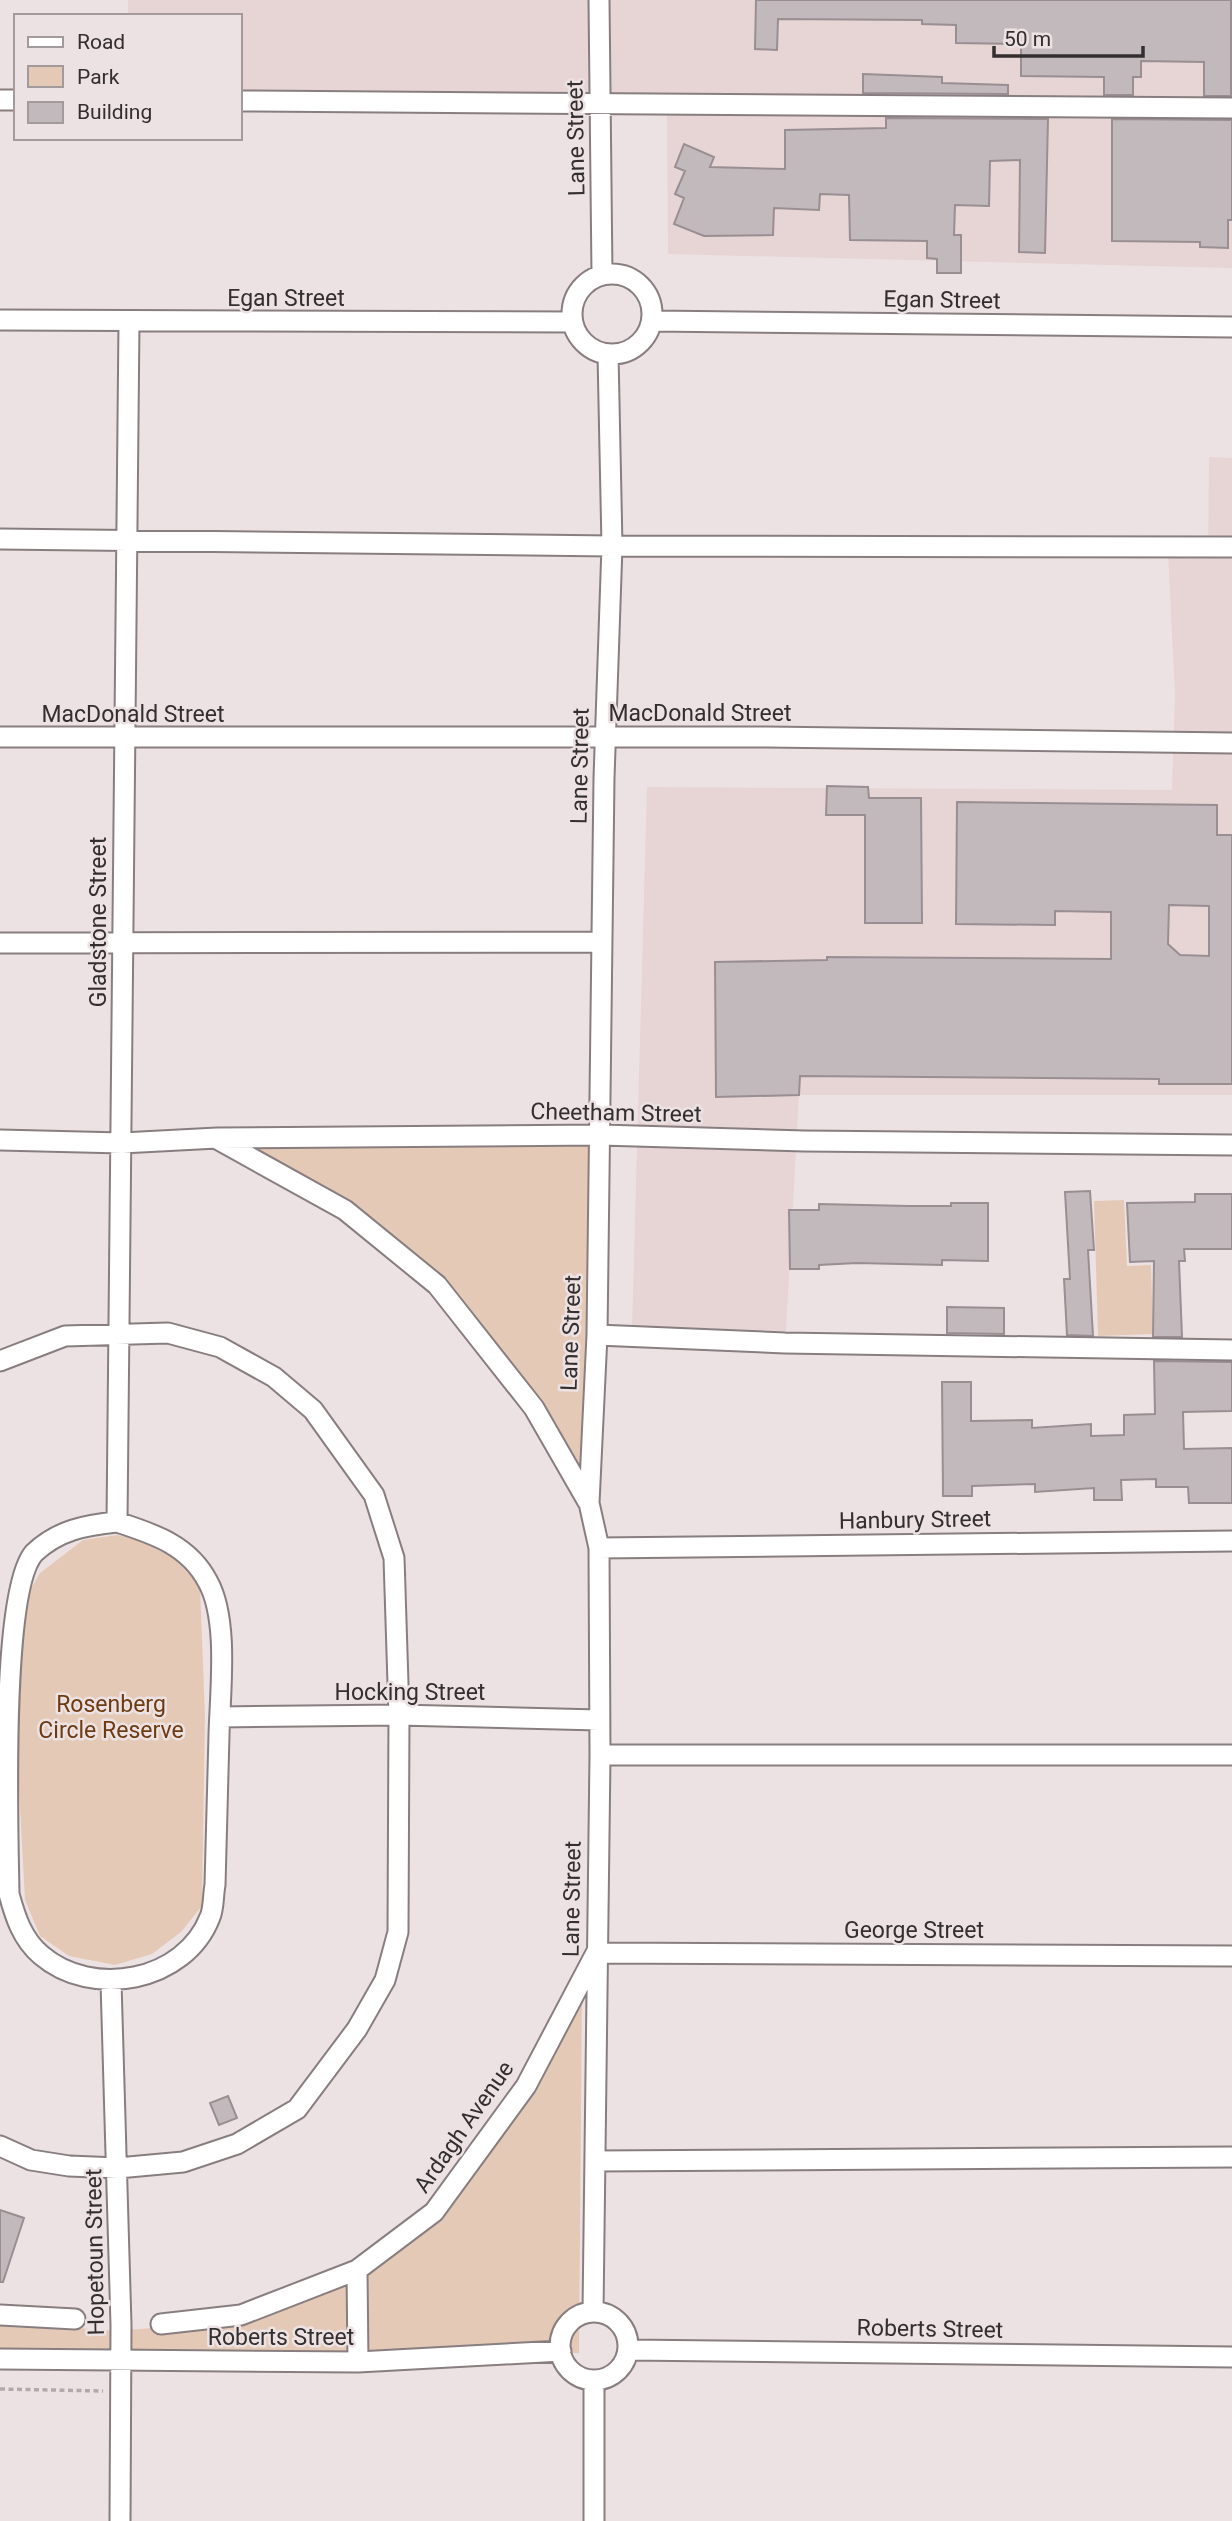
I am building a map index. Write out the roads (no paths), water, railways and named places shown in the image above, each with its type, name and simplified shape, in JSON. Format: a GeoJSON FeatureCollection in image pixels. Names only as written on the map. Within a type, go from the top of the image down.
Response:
{"type":"FeatureCollection","features":[{"type":"Feature","properties":{"kind":"street","name":"Lane Street"},"geometry":{"type":"LineString","coordinates":[[599,0],[602,275]]}},
{"type":"Feature","properties":{"kind":"street"},"geometry":{"type":"LineString","coordinates":[[242,102],[1232,108]]}},
{"type":"Feature","properties":{"kind":"street"},"geometry":{"type":"LineString","coordinates":[[615,274],[636,282],[648,296],[652,321],[648,334],[635,347],[623,353],[608,355],[587,346],[572,322],[573,302],[581,288],[602,275],[615,274]]}},
{"type":"Feature","properties":{"kind":"street","name":"Egan Street"},"geometry":{"type":"LineString","coordinates":[[0,320],[572,322]]}},
{"type":"Feature","properties":{"kind":"street","name":"Egan Street"},"geometry":{"type":"LineString","coordinates":[[652,321],[1232,327]]}},
{"type":"Feature","properties":{"kind":"street","name":"Gladstone Street"},"geometry":{"type":"LineString","coordinates":[[117,1522],[129,322]]}},
{"type":"Feature","properties":{"kind":"street","name":"Lane Street"},"geometry":{"type":"LineString","coordinates":[[593,2312],[600,1755],[599,1548],[589,1503],[597,1335],[604,737],[612,546],[608,355]]}},
{"type":"Feature","properties":{"kind":"street"},"geometry":{"type":"LineString","coordinates":[[0,539],[612,546],[1232,547]]}},
{"type":"Feature","properties":{"kind":"street","name":"MacDonald Street"},"geometry":{"type":"LineString","coordinates":[[0,737],[604,737],[1232,743]]}},
{"type":"Feature","properties":{"kind":"street"},"geometry":{"type":"LineString","coordinates":[[0,943],[601,942]]}},
{"type":"Feature","properties":{"kind":"street","name":"Cheetham Street"},"geometry":{"type":"LineString","coordinates":[[0,1140],[122,1143],[216,1138],[601,1135],[804,1141],[1232,1144]]}},
{"type":"Feature","properties":{"kind":"street"},"geometry":{"type":"LineString","coordinates":[[216,1138],[345,1210],[437,1285],[534,1408],[589,1503]]}},
{"type":"Feature","properties":{"kind":"street"},"geometry":{"type":"LineString","coordinates":[[0,1151],[20,1140]]}},
{"type":"Feature","properties":{"kind":"street"},"geometry":{"type":"LineString","coordinates":[[0,1361],[65,1336],[120,1332],[168,1333],[220,1347],[275,1377],[313,1410],[374,1495],[394,1558],[399,1714],[398,1932],[385,1980],[357,2029],[297,2109],[237,2144],[183,2162],[118,2168],[69,2166],[30,2160],[0,2146]]}},
{"type":"Feature","properties":{"kind":"street"},"geometry":{"type":"LineString","coordinates":[[597,1335],[785,1343],[1232,1350]]}},
{"type":"Feature","properties":{"kind":"street"},"geometry":{"type":"LineString","coordinates":[[117,1522],[173,1542],[209,1582],[218,1611],[220,1717],[215,1885],[211,1916],[202,1932],[175,1960],[159,1969],[111,1982],[79,1976],[50,1961],[24,1936],[15,1915],[9,1894],[3,1714],[15,1593],[22,1570],[34,1554],[59,1535],[83,1525],[117,1522]]}},
{"type":"Feature","properties":{"kind":"street","name":"Hanbury Street"},"geometry":{"type":"LineString","coordinates":[[599,1548],[1232,1541]]}},
{"type":"Feature","properties":{"kind":"street","name":"Hocking Street"},"geometry":{"type":"LineString","coordinates":[[220,1717],[399,1714],[599,1720]]}},
{"type":"Feature","properties":{"kind":"street"},"geometry":{"type":"LineString","coordinates":[[600,1755],[1232,1755]]}},
{"type":"Feature","properties":{"kind":"street","name":"George Street"},"geometry":{"type":"LineString","coordinates":[[596,1953],[1232,1956]]}},
{"type":"Feature","properties":{"kind":"street","name":"Ardagh Avenue"},"geometry":{"type":"LineString","coordinates":[[161,2324],[241,2315],[357,2270],[434,2212],[526,2086],[596,1953]]}},
{"type":"Feature","properties":{"kind":"street","name":"Hopetoun Street"},"geometry":{"type":"LineString","coordinates":[[111,1982],[118,2168],[120,2521]]}},
{"type":"Feature","properties":{"kind":"street"},"geometry":{"type":"LineString","coordinates":[[595,2161],[1232,2157]]}},
{"type":"Feature","properties":{"kind":"street"},"geometry":{"type":"LineString","coordinates":[[357,2270],[358,2362]]}},
{"type":"Feature","properties":{"kind":"street"},"geometry":{"type":"LineString","coordinates":[[593,2312],[603,2313],[619,2323],[624,2331],[628,2350],[620,2367],[613,2374],[594,2380],[568,2368],[560,2341],[568,2324],[593,2312]]}},
{"type":"Feature","properties":{"kind":"street"},"geometry":{"type":"LineString","coordinates":[[0,2315],[75,2319]]}},
{"type":"Feature","properties":{"kind":"street","name":"Roberts Street"},"geometry":{"type":"LineString","coordinates":[[628,2350],[1232,2357]]}},
{"type":"Feature","properties":{"kind":"street","name":"Roberts Street"},"geometry":{"type":"LineString","coordinates":[[0,2359],[358,2362],[561,2351]]}},
{"type":"Feature","properties":{"kind":"street"},"geometry":{"type":"LineString","coordinates":[[594,2380],[594,2521]]}},
{"type":"Feature","properties":{"kind":"park label","name":"Rosenberg Circle Reserve"},"geometry":{"type":"Point","coordinates":[111,1717]}}]}
